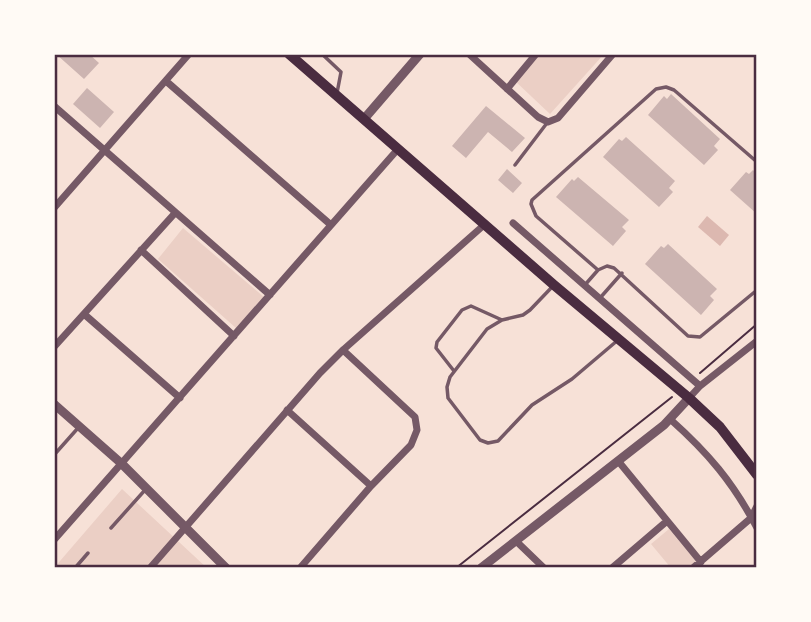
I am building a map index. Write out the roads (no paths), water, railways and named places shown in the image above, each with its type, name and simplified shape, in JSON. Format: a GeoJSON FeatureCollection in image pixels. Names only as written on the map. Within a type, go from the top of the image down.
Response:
{"type":"FeatureCollection","features":[{"type":"Feature","properties":{"kind":"main road"},"geometry":{"type":"LineString","coordinates":[[289,54],[720,427],[757,475]]}},
{"type":"Feature","properties":{"kind":"street"},"geometry":{"type":"LineString","coordinates":[[54,208],[189,54]]}},
{"type":"Feature","properties":{"kind":"street"},"geometry":{"type":"LineString","coordinates":[[364,119],[420,54]]}},
{"type":"Feature","properties":{"kind":"street"},"geometry":{"type":"LineString","coordinates":[[468,54],[538,117],[548,122],[558,118],[613,54]]}},
{"type":"Feature","properties":{"kind":"street"},"geometry":{"type":"LineString","coordinates":[[507,89],[536,54]]}},
{"type":"Feature","properties":{"kind":"street"},"geometry":{"type":"LineString","coordinates":[[166,81],[331,225]]}},
{"type":"Feature","properties":{"kind":"street"},"geometry":{"type":"LineString","coordinates":[[54,106],[270,295]]}},
{"type":"Feature","properties":{"kind":"street"},"geometry":{"type":"LineString","coordinates":[[54,540],[398,149]]}},
{"type":"Feature","properties":{"kind":"street"},"geometry":{"type":"LineString","coordinates":[[54,347],[175,213]]}},
{"type":"Feature","properties":{"kind":"street"},"geometry":{"type":"LineString","coordinates":[[513,223],[700,386]]}},
{"type":"Feature","properties":{"kind":"street"},"geometry":{"type":"LineString","coordinates":[[150,568],[287,410],[343,350],[484,225]]}},
{"type":"Feature","properties":{"kind":"street"},"geometry":{"type":"LineString","coordinates":[[141,250],[234,336]]}},
{"type":"Feature","properties":{"kind":"street"},"geometry":{"type":"LineString","coordinates":[[573,300],[584,286]]}},
{"type":"Feature","properties":{"kind":"street"},"geometry":{"type":"LineString","coordinates":[[588,313],[599,299]]}},
{"type":"Feature","properties":{"kind":"street"},"geometry":{"type":"LineString","coordinates":[[84,314],[180,398]]}},
{"type":"Feature","properties":{"kind":"street"},"geometry":{"type":"LineString","coordinates":[[481,568],[619,462],[670,419],[684,395],[700,386],[757,341]]}},
{"type":"Feature","properties":{"kind":"street"},"geometry":{"type":"LineString","coordinates":[[300,568],[411,444],[417,430],[415,417],[343,350]]}},
{"type":"Feature","properties":{"kind":"street"},"geometry":{"type":"LineString","coordinates":[[54,404],[122,464],[226,568]]}},
{"type":"Feature","properties":{"kind":"street"},"geometry":{"type":"LineString","coordinates":[[287,410],[371,486]]}},
{"type":"Feature","properties":{"kind":"street"},"geometry":{"type":"LineString","coordinates":[[670,419],[727,477],[757,528]]}},
{"type":"Feature","properties":{"kind":"street"},"geometry":{"type":"LineString","coordinates":[[619,462],[701,562]]}},
{"type":"Feature","properties":{"kind":"street"},"geometry":{"type":"LineString","coordinates":[[693,568],[751,518],[757,506]]}},
{"type":"Feature","properties":{"kind":"street"},"geometry":{"type":"LineString","coordinates":[[611,568],[667,521]]}},
{"type":"Feature","properties":{"kind":"street"},"geometry":{"type":"LineString","coordinates":[[516,541],[544,568]]}},
{"type":"Feature","properties":{"kind":"lane"},"geometry":{"type":"LineString","coordinates":[[322,54],[341,72],[337,95]]}},
{"type":"Feature","properties":{"kind":"lane"},"geometry":{"type":"LineString","coordinates":[[598,270],[536,216],[532,200],[656,89],[666,87],[674,90],[757,162]]}},
{"type":"Feature","properties":{"kind":"lane"},"geometry":{"type":"LineString","coordinates":[[515,165],[548,122]]}},
{"type":"Feature","properties":{"kind":"lane"},"geometry":{"type":"LineString","coordinates":[[584,286],[598,270],[607,266],[622,273],[688,336],[694,338],[700,337],[757,290]]}},
{"type":"Feature","properties":{"kind":"lane"},"geometry":{"type":"LineString","coordinates":[[599,299],[622,273]]}},
{"type":"Feature","properties":{"kind":"lane"},"geometry":{"type":"LineString","coordinates":[[554,285],[523,315],[502,320],[487,328],[454,372],[447,387],[448,398],[480,439],[488,443],[498,441],[532,405],[572,379],[618,339]]}},
{"type":"Feature","properties":{"kind":"lane"},"geometry":{"type":"LineString","coordinates":[[454,372],[436,348],[437,342],[462,310],[471,306],[502,320]]}},
{"type":"Feature","properties":{"kind":"lane"},"geometry":{"type":"LineString","coordinates":[[54,456],[79,426]]}},
{"type":"Feature","properties":{"kind":"lane"},"geometry":{"type":"LineString","coordinates":[[111,528],[146,488]]}},
{"type":"Feature","properties":{"kind":"lane"},"geometry":{"type":"LineString","coordinates":[[75,568],[88,553]]}}]}
